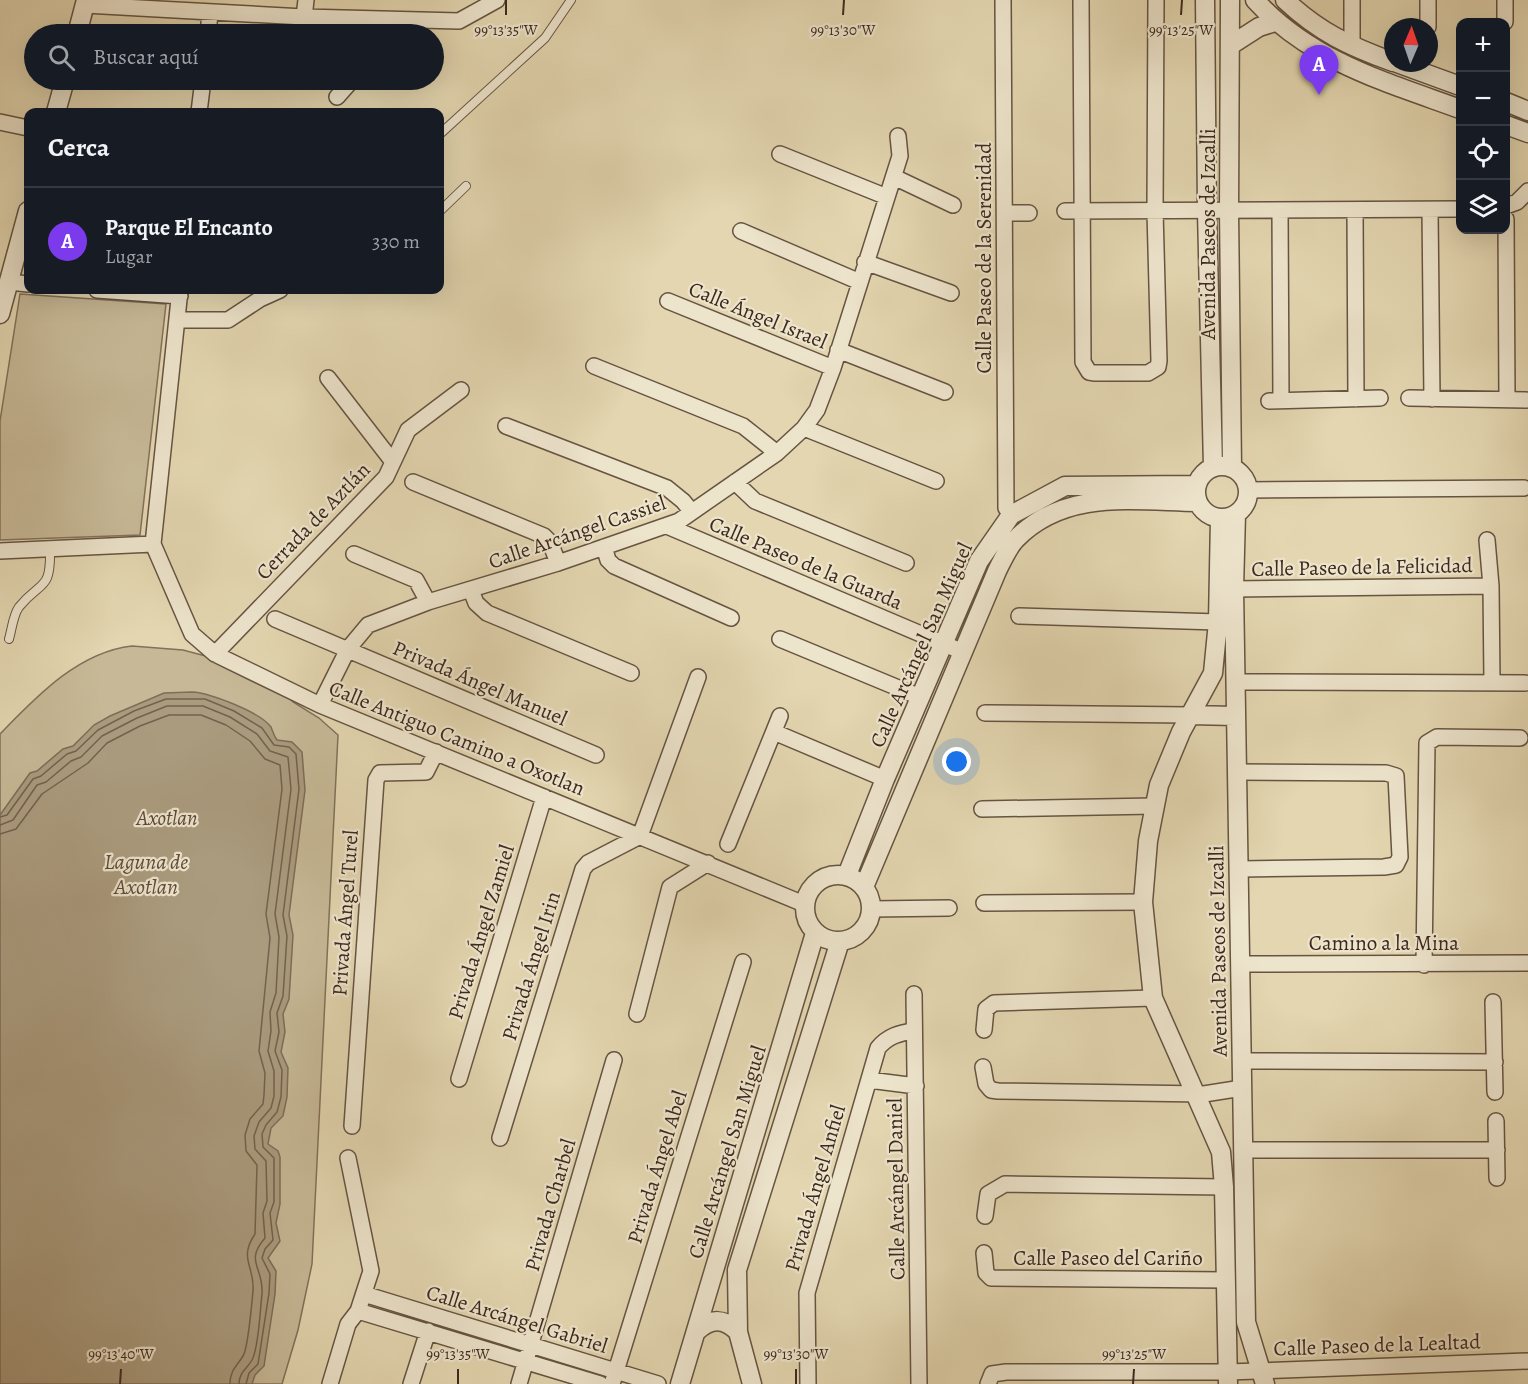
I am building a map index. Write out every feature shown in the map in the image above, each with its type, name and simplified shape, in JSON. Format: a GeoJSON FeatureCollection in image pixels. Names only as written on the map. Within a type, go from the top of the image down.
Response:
{"type":"FeatureCollection","features":[{"type":"Feature","properties":{"kind":"street"},"geometry":{"type":"LineString","coordinates":[[304,17],[306,0]]}},
{"type":"Feature","properties":{"kind":"street"},"geometry":{"type":"LineString","coordinates":[[80,24],[85,2],[210,13],[459,21],[497,0]]}},
{"type":"Feature","properties":{"kind":"street","name":"Calle Paseo de la Serenidad"},"geometry":{"type":"LineString","coordinates":[[1003,0],[1006,508],[1011,515]]}},
{"type":"Feature","properties":{"kind":"street"},"geometry":{"type":"LineString","coordinates":[[1081,0],[1083,362],[1089,372],[1095,373],[1148,373],[1158,367],[1155,211],[1156,0]]}},
{"type":"Feature","properties":{"kind":"street","name":"Avenida Paseos de Izcalli"},"geometry":{"type":"LineString","coordinates":[[1205,0],[1206,211],[1213,467]]}},
{"type":"Feature","properties":{"kind":"street","name":"Avenida Paseos de Izcalli"},"geometry":{"type":"LineString","coordinates":[[1230,0],[1229,211],[1232,468]]}},
{"type":"Feature","properties":{"kind":"street"},"geometry":{"type":"LineString","coordinates":[[1255,0],[1275,22],[1331,59],[1456,107]]}},
{"type":"Feature","properties":{"kind":"street"},"geometry":{"type":"LineString","coordinates":[[1285,0],[1316,28],[1352,47],[1384,58]]}},
{"type":"Feature","properties":{"kind":"street"},"geometry":{"type":"LineString","coordinates":[[1352,0],[1352,47]]}},
{"type":"Feature","properties":{"kind":"street"},"geometry":{"type":"LineString","coordinates":[[1428,0],[1428,18]]}},
{"type":"Feature","properties":{"kind":"street"},"geometry":{"type":"LineString","coordinates":[[1505,0],[1505,18]]}},
{"type":"Feature","properties":{"kind":"street"},"geometry":{"type":"LineString","coordinates":[[209,24],[210,13]]}},
{"type":"Feature","properties":{"kind":"street"},"geometry":{"type":"LineString","coordinates":[[387,24],[388,18]]}},
{"type":"Feature","properties":{"kind":"street"},"geometry":{"type":"LineString","coordinates":[[1231,45],[1251,31],[1275,22]]}},
{"type":"Feature","properties":{"kind":"street"},"geometry":{"type":"LineString","coordinates":[[1435,72],[1456,83]]}},
{"type":"Feature","properties":{"kind":"street"},"geometry":{"type":"LineString","coordinates":[[57,108],[62,90]]}},
{"type":"Feature","properties":{"kind":"street"},"geometry":{"type":"LineString","coordinates":[[200,108],[202,90]]}},
{"type":"Feature","properties":{"kind":"street"},"geometry":{"type":"LineString","coordinates":[[337,97],[343,90]]}},
{"type":"Feature","properties":{"kind":"street"},"geometry":{"type":"LineString","coordinates":[[1510,104],[1528,111]]}},
{"type":"Feature","properties":{"kind":"street"},"geometry":{"type":"LineString","coordinates":[[0,122],[24,127]]}},
{"type":"Feature","properties":{"kind":"street"},"geometry":{"type":"LineString","coordinates":[[1509,126],[1528,133]]}},
{"type":"Feature","properties":{"kind":"street","name":"Calle Arcángel Cassiel"},"geometry":{"type":"LineString","coordinates":[[320,705],[348,649],[368,625],[428,602],[558,563],[667,526],[692,512],[777,453],[804,428],[817,410],[833,368],[900,156],[898,136]]}},
{"type":"Feature","properties":{"kind":"street"},"geometry":{"type":"LineString","coordinates":[[780,154],[887,197]]}},
{"type":"Feature","properties":{"kind":"street"},"geometry":{"type":"LineString","coordinates":[[894,177],[953,205]]}},
{"type":"Feature","properties":{"kind":"street"},"geometry":{"type":"LineString","coordinates":[[1510,204],[1528,191]]}},
{"type":"Feature","properties":{"kind":"street"},"geometry":{"type":"LineString","coordinates":[[1065,211],[1456,209]]}},
{"type":"Feature","properties":{"kind":"street"},"geometry":{"type":"LineString","coordinates":[[1280,210],[1275,401],[1380,398]]}},
{"type":"Feature","properties":{"kind":"street"},"geometry":{"type":"LineString","coordinates":[[1355,210],[1356,399]]}},
{"type":"Feature","properties":{"kind":"street"},"geometry":{"type":"LineString","coordinates":[[1430,210],[1432,399]]}},
{"type":"Feature","properties":{"kind":"street"},"geometry":{"type":"LineString","coordinates":[[1005,213],[1029,213]]}},
{"type":"Feature","properties":{"kind":"street"},"geometry":{"type":"LineString","coordinates":[[0,314],[24,226]]}},
{"type":"Feature","properties":{"kind":"street"},"geometry":{"type":"LineString","coordinates":[[741,231],[860,282]]}},
{"type":"Feature","properties":{"kind":"street"},"geometry":{"type":"LineString","coordinates":[[1506,234],[1507,399]]}},
{"type":"Feature","properties":{"kind":"street"},"geometry":{"type":"LineString","coordinates":[[865,262],[951,293]]}},
{"type":"Feature","properties":{"kind":"street"},"geometry":{"type":"LineString","coordinates":[[9,282],[24,284]]}},
{"type":"Feature","properties":{"kind":"street"},"geometry":{"type":"LineString","coordinates":[[0,551],[153,544],[180,294]]}},
{"type":"Feature","properties":{"kind":"street"},"geometry":{"type":"LineString","coordinates":[[177,320],[228,320],[273,294]]}},
{"type":"Feature","properties":{"kind":"street","name":"Calle Ángel Israel"},"geometry":{"type":"LineString","coordinates":[[668,301],[833,368]]}},
{"type":"Feature","properties":{"kind":"street"},"geometry":{"type":"LineString","coordinates":[[838,350],[945,392]]}},
{"type":"Feature","properties":{"kind":"street"},"geometry":{"type":"LineString","coordinates":[[594,366],[743,426],[777,453]]}},
{"type":"Feature","properties":{"kind":"street"},"geometry":{"type":"LineString","coordinates":[[328,378],[393,462]]}},
{"type":"Feature","properties":{"kind":"street","name":"Cerrada de Aztlán"},"geometry":{"type":"LineString","coordinates":[[215,654],[386,477],[408,430],[460,390]]}},
{"type":"Feature","properties":{"kind":"street"},"geometry":{"type":"LineString","coordinates":[[1409,398],[1526,400]]}},
{"type":"Feature","properties":{"kind":"street"},"geometry":{"type":"LineString","coordinates":[[506,426],[667,488],[692,512]]}},
{"type":"Feature","properties":{"kind":"street"},"geometry":{"type":"LineString","coordinates":[[804,428],[936,481]]}},
{"type":"Feature","properties":{"kind":"street"},"geometry":{"type":"LineString","coordinates":[[1213,467],[1232,468],[1240,473],[1248,490],[1246,502],[1228,516],[1206,513],[1197,493],[1202,474],[1213,467]]}},
{"type":"Feature","properties":{"kind":"street"},"geometry":{"type":"LineString","coordinates":[[413,482],[544,536],[550,542],[558,563]]}},
{"type":"Feature","properties":{"kind":"street"},"geometry":{"type":"LineString","coordinates":[[735,482],[755,501],[906,563]]}},
{"type":"Feature","properties":{"kind":"street","name":"Calle Arcángel San Miguel"},"geometry":{"type":"LineString","coordinates":[[847,875],[885,779],[979,561],[1011,515],[1065,486],[1197,493]]}},
{"type":"Feature","properties":{"kind":"street"},"geometry":{"type":"LineString","coordinates":[[1248,490],[1524,488]]}},
{"type":"Feature","properties":{"kind":"street","name":"Calle Arcángel San Miguel"},"geometry":{"type":"LineString","coordinates":[[864,887],[997,571],[1015,540],[1043,518],[1069,505],[1197,493]]}},
{"type":"Feature","properties":{"kind":"street","name":"Avenida Paseos de Izcalli"},"geometry":{"type":"LineString","coordinates":[[1228,516],[1234,590],[1246,1322],[1262,1377]]}},
{"type":"Feature","properties":{"kind":"street","name":"Avenida Paseos de Izcalli"},"geometry":{"type":"LineString","coordinates":[[1228,516],[1213,673],[1190,715],[1159,785],[1143,874],[1143,902],[1153,998],[1194,1093],[1212,1127],[1221,1152],[1224,1187],[1228,1378]]}},
{"type":"Feature","properties":{"kind":"street","name":"Calle Paseo de la Guarda"},"geometry":{"type":"LineString","coordinates":[[667,526],[963,652]]}},
{"type":"Feature","properties":{"kind":"street","name":"Calle Paseo de la Felicidad"},"geometry":{"type":"LineString","coordinates":[[1487,540],[1491,586],[1492,682]]}},
{"type":"Feature","properties":{"kind":"street","name":"Calle Antiguo Camino a Oxotlan"},"geometry":{"type":"LineString","coordinates":[[153,544],[192,634],[215,654],[320,705],[804,904]]}},
{"type":"Feature","properties":{"kind":"street"},"geometry":{"type":"LineString","coordinates":[[604,547],[608,560],[614,566],[731,618]]}},
{"type":"Feature","properties":{"kind":"street"},"geometry":{"type":"LineString","coordinates":[[354,554],[416,580],[424,590],[428,602]]}},
{"type":"Feature","properties":{"kind":"street","name":"Calle Paseo de la Felicidad"},"geometry":{"type":"LineString","coordinates":[[1234,590],[1491,586]]}},
{"type":"Feature","properties":{"kind":"street"},"geometry":{"type":"LineString","coordinates":[[471,590],[476,603],[488,613],[630,673]]}},
{"type":"Feature","properties":{"kind":"street"},"geometry":{"type":"LineString","coordinates":[[1019,616],[1218,622]]}},
{"type":"Feature","properties":{"kind":"street","name":"Privada Ángel Manuel"},"geometry":{"type":"LineString","coordinates":[[275,619],[596,755]]}},
{"type":"Feature","properties":{"kind":"street"},"geometry":{"type":"LineString","coordinates":[[780,639],[920,697]]}},
{"type":"Feature","properties":{"kind":"street"},"geometry":{"type":"LineString","coordinates":[[640,836],[698,677]]}},
{"type":"Feature","properties":{"kind":"street"},"geometry":{"type":"LineString","coordinates":[[1236,682],[1525,682]]}},
{"type":"Feature","properties":{"kind":"street"},"geometry":{"type":"LineString","coordinates":[[985,713],[1235,716]]}},
{"type":"Feature","properties":{"kind":"street"},"geometry":{"type":"LineString","coordinates":[[728,844],[780,716]]}},
{"type":"Feature","properties":{"kind":"street"},"geometry":{"type":"LineString","coordinates":[[774,732],[885,779]]}},
{"type":"Feature","properties":{"kind":"street"},"geometry":{"type":"LineString","coordinates":[[1424,965],[1427,743],[1437,737],[1520,738]]}},
{"type":"Feature","properties":{"kind":"street","name":"Privada Ángel Turel"},"geometry":{"type":"LineString","coordinates":[[352,1126],[376,780],[380,773],[389,771],[426,772],[436,752]]}},
{"type":"Feature","properties":{"kind":"street"},"geometry":{"type":"LineString","coordinates":[[1238,772],[1386,773],[1396,776],[1400,857],[1396,865],[1240,869]]}},
{"type":"Feature","properties":{"kind":"street","name":"Privada Ángel Zamiel"},"geometry":{"type":"LineString","coordinates":[[459,1079],[544,797]]}},
{"type":"Feature","properties":{"kind":"street"},"geometry":{"type":"LineString","coordinates":[[982,809],[1154,806]]}},
{"type":"Feature","properties":{"kind":"street","name":"Privada Ángel Irin"},"geometry":{"type":"LineString","coordinates":[[500,1138],[583,869],[588,863],[640,836]]}},
{"type":"Feature","properties":{"kind":"street"},"geometry":{"type":"LineString","coordinates":[[637,1014],[670,887],[708,863]]}},
{"type":"Feature","properties":{"kind":"street"},"geometry":{"type":"LineString","coordinates":[[847,875],[864,887],[871,909],[865,927],[850,939],[840,941],[827,939],[815,933],[806,920],[804,904],[814,883],[824,877],[847,875]]}},
{"type":"Feature","properties":{"kind":"street"},"geometry":{"type":"LineString","coordinates":[[984,903],[1143,902]]}},
{"type":"Feature","properties":{"kind":"street"},"geometry":{"type":"LineString","coordinates":[[871,909],[949,908]]}},
{"type":"Feature","properties":{"kind":"street","name":"Calle Arcángel San Miguel"},"geometry":{"type":"LineString","coordinates":[[680,1384],[815,933]]}},
{"type":"Feature","properties":{"kind":"street"},"geometry":{"type":"LineString","coordinates":[[752,1384],[738,1332],[737,1270],[840,941]]}},
{"type":"Feature","properties":{"kind":"street","name":"Privada Ángel Abel"},"geometry":{"type":"LineString","coordinates":[[614,1377],[743,962]]}},
{"type":"Feature","properties":{"kind":"street","name":"Camino a la Mina"},"geometry":{"type":"LineString","coordinates":[[1241,964],[1528,963]]}},
{"type":"Feature","properties":{"kind":"street","name":"Calle Arcángel Daniel"},"geometry":{"type":"LineString","coordinates":[[914,994],[919,1384]]}},
{"type":"Feature","properties":{"kind":"street"},"geometry":{"type":"LineString","coordinates":[[984,1030],[989,1004],[1153,998]]}},
{"type":"Feature","properties":{"kind":"street"},"geometry":{"type":"LineString","coordinates":[[1493,1002],[1495,1092]]}},
{"type":"Feature","properties":{"kind":"street","name":"Privada Ángel Anfiel"},"geometry":{"type":"LineString","coordinates":[[808,1384],[807,1293],[878,1048],[886,1039],[899,1033],[914,1031]]}},
{"type":"Feature","properties":{"kind":"street","name":"Privada Charbel"},"geometry":{"type":"LineString","coordinates":[[519,1384],[614,1060]]}},
{"type":"Feature","properties":{"kind":"street"},"geometry":{"type":"LineString","coordinates":[[1242,1062],[1495,1062]]}},
{"type":"Feature","properties":{"kind":"street"},"geometry":{"type":"LineString","coordinates":[[983,1067],[986,1084],[991,1090],[1214,1093],[1242,1088]]}},
{"type":"Feature","properties":{"kind":"street"},"geometry":{"type":"LineString","coordinates":[[869,1080],[916,1086]]}},
{"type":"Feature","properties":{"kind":"street"},"geometry":{"type":"LineString","coordinates":[[1496,1121],[1497,1178]]}},
{"type":"Feature","properties":{"kind":"street"},"geometry":{"type":"LineString","coordinates":[[1242,1150],[1497,1150]]}},
{"type":"Feature","properties":{"kind":"street"},"geometry":{"type":"LineString","coordinates":[[330,1384],[348,1324],[358,1311],[364,1294],[371,1264],[348,1158]]}},
{"type":"Feature","properties":{"kind":"street"},"geometry":{"type":"LineString","coordinates":[[986,1216],[988,1194],[994,1188],[1005,1184],[1224,1187]]}},
{"type":"Feature","properties":{"kind":"street","name":"Calle Paseo del Cariño"},"geometry":{"type":"LineString","coordinates":[[984,1253],[986,1273],[991,1278],[1226,1280]]}},
{"type":"Feature","properties":{"kind":"street","name":"Calle Arcángel Gabriel"},"geometry":{"type":"LineString","coordinates":[[364,1294],[531,1344],[614,1377],[658,1384]]}},
{"type":"Feature","properties":{"kind":"street","name":"Calle Arcángel Gabriel"},"geometry":{"type":"LineString","coordinates":[[358,1311],[600,1384]]}},
{"type":"Feature","properties":{"kind":"street"},"geometry":{"type":"LineString","coordinates":[[697,1331],[706,1323],[718,1320],[729,1323],[738,1332]]}},
{"type":"Feature","properties":{"kind":"street"},"geometry":{"type":"LineString","coordinates":[[411,1384],[428,1331]]}},
{"type":"Feature","properties":{"kind":"street","name":"Calle Paseo de la Lealtad"},"geometry":{"type":"LineString","coordinates":[[990,1379],[1262,1377],[1528,1361]]}},
{"type":"Feature","properties":{"kind":"lane"},"geometry":{"type":"LineString","coordinates":[[444,130],[545,38],[572,0]]}},
{"type":"Feature","properties":{"kind":"lane"},"geometry":{"type":"LineString","coordinates":[[444,207],[466,186]]}},
{"type":"Feature","properties":{"kind":"lane"},"geometry":{"type":"LineString","coordinates":[[9,639],[17,609],[41,589],[50,572],[50,549]]}},
{"type":"Feature","properties":{"kind":"green space"},"geometry":{"type":"Polygon","coordinates":[[[20,294],[166,304],[140,535],[0,540],[0,421],[20,294]]]}},
{"type":"Feature","properties":{"kind":"green space","name":"Laguna de Axotlan"},"geometry":{"type":"Polygon","coordinates":[[[132,646],[183,650],[232,663],[274,682],[293,702],[319,718],[338,735],[312,1264],[298,1330],[282,1384],[0,1384],[0,734],[59,678],[94,657],[132,646]]]}},
{"type":"Feature","properties":{"kind":"water","name":"Laguna de Axotlan"},"geometry":{"type":"Polygon","coordinates":[[[192,692],[222,700],[257,715],[271,727],[277,740],[292,742],[302,752],[305,790],[289,915],[293,935],[289,999],[283,1014],[285,1032],[281,1052],[288,1068],[287,1097],[283,1116],[271,1128],[268,1144],[278,1151],[280,1157],[280,1204],[276,1223],[280,1241],[268,1258],[276,1271],[275,1294],[264,1366],[255,1375],[252,1384],[0,1384],[0,815],[30,773],[37,771],[63,749],[73,746],[94,725],[164,693],[192,692]]]}},
{"type":"Feature","properties":{"kind":"place","name":"Parque El Encanto"},"geometry":{"type":"Point","coordinates":[1319,95]}},
{"type":"Feature","properties":{"kind":"park label","name":"Axotlan"},"geometry":{"type":"Point","coordinates":[167,818]}}]}
